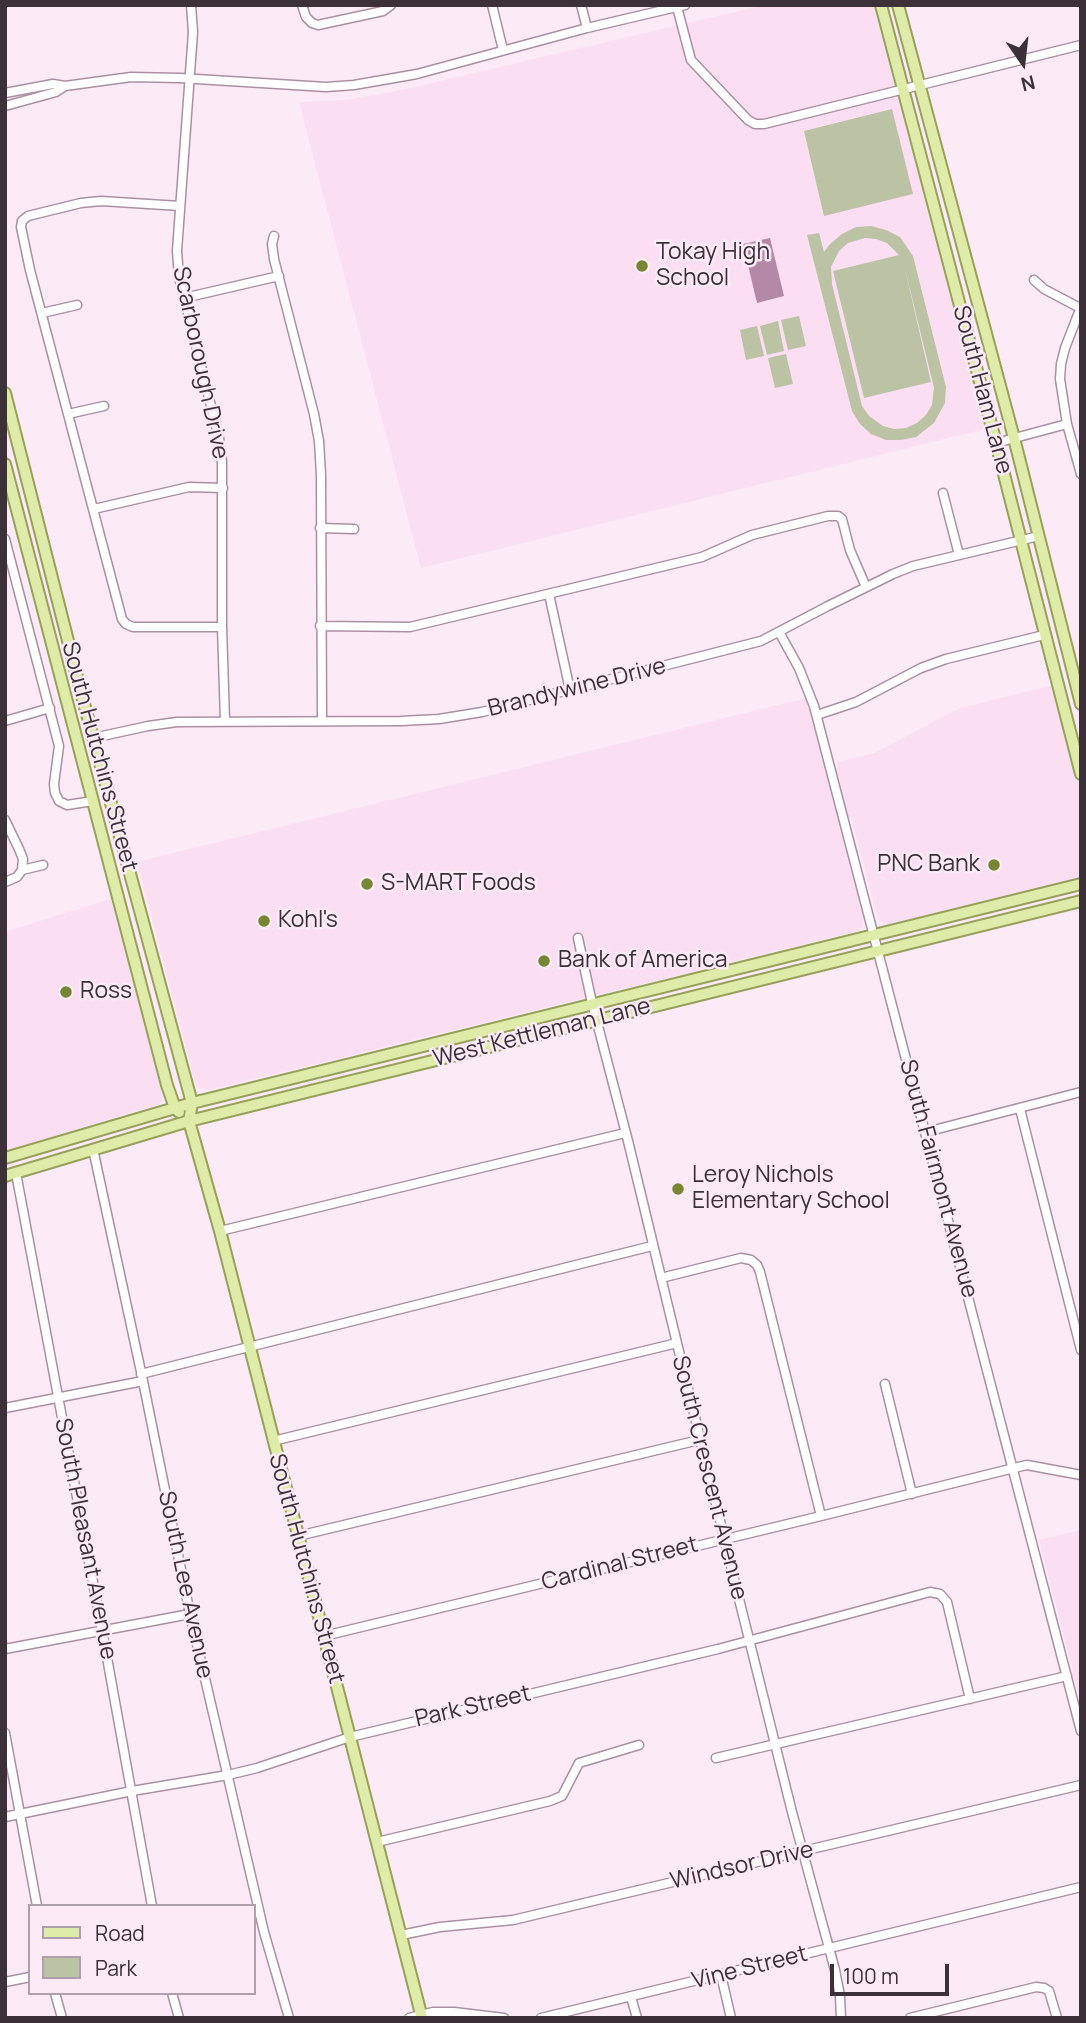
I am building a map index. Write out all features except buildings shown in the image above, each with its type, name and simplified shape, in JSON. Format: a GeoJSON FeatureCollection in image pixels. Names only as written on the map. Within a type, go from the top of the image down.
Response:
{"type":"FeatureCollection","features":[{"type":"Feature","properties":{"kind":"main road","name":"South Ham Lane"},"geometry":{"type":"LineString","coordinates":[[881,5],[1081,774]]}},
{"type":"Feature","properties":{"kind":"main road","name":"South Ham Lane"},"geometry":{"type":"LineString","coordinates":[[898,5],[1014,438],[1081,704]]}},
{"type":"Feature","properties":{"kind":"main road","name":"South Hutchins Street"},"geometry":{"type":"LineString","coordinates":[[5,393],[93,738],[192,1103],[189,1121],[220,1231],[421,2016]]}},
{"type":"Feature","properties":{"kind":"main road","name":"South Hutchins Street"},"geometry":{"type":"LineString","coordinates":[[5,464],[167,1085],[175,1108],[189,1121]]}},
{"type":"Feature","properties":{"kind":"main road","name":"West Kettleman Lane"},"geometry":{"type":"LineString","coordinates":[[5,1158],[192,1103],[1081,884]]}},
{"type":"Feature","properties":{"kind":"main road","name":"West Kettleman Lane"},"geometry":{"type":"LineString","coordinates":[[11,1175],[189,1121],[1081,901]]}},
{"type":"Feature","properties":{"kind":"main road"},"geometry":{"type":"LineString","coordinates":[[131,949],[142,965],[156,972]]}},
{"type":"Feature","properties":{"kind":"main road"},"geometry":{"type":"LineString","coordinates":[[348,1081],[363,1071],[375,1058]]}},
{"type":"Feature","properties":{"kind":"street","name":"Scarborough Drive"},"geometry":{"type":"LineString","coordinates":[[191,5],[193,32],[177,251],[179,277],[219,438],[222,462],[225,721]]}},
{"type":"Feature","properties":{"kind":"street"},"geometry":{"type":"LineString","coordinates":[[302,5],[306,17],[318,25],[383,11],[391,5]]}},
{"type":"Feature","properties":{"kind":"street"},"geometry":{"type":"LineString","coordinates":[[492,5],[503,50]]}},
{"type":"Feature","properties":{"kind":"street"},"geometry":{"type":"LineString","coordinates":[[581,5],[587,27]]}},
{"type":"Feature","properties":{"kind":"street"},"geometry":{"type":"LineString","coordinates":[[5,93],[54,84],[65,86],[131,77],[326,88],[416,74],[587,27],[681,6],[691,60],[743,115],[755,124],[774,122],[1081,45]]}},
{"type":"Feature","properties":{"kind":"street"},"geometry":{"type":"LineString","coordinates":[[5,106],[56,92],[65,86]]}},
{"type":"Feature","properties":{"kind":"street"},"geometry":{"type":"LineString","coordinates":[[180,206],[101,201],[81,203],[28,216],[22,221],[21,227],[122,619],[133,627],[222,627]]}},
{"type":"Feature","properties":{"kind":"street"},"geometry":{"type":"LineString","coordinates":[[274,236],[272,244],[314,414],[318,441],[321,475],[322,722]]}},
{"type":"Feature","properties":{"kind":"street"},"geometry":{"type":"LineString","coordinates":[[184,298],[279,276]]}},
{"type":"Feature","properties":{"kind":"street"},"geometry":{"type":"LineString","coordinates":[[1034,280],[1044,289],[1080,308],[1061,364],[1059,379],[1081,474]]}},
{"type":"Feature","properties":{"kind":"street"},"geometry":{"type":"LineString","coordinates":[[42,313],[77,305]]}},
{"type":"Feature","properties":{"kind":"street"},"geometry":{"type":"LineString","coordinates":[[68,414],[104,406]]}},
{"type":"Feature","properties":{"kind":"street"},"geometry":{"type":"LineString","coordinates":[[996,443],[1068,424]]}},
{"type":"Feature","properties":{"kind":"street"},"geometry":{"type":"LineString","coordinates":[[94,509],[190,487],[223,488]]}},
{"type":"Feature","properties":{"kind":"street"},"geometry":{"type":"LineString","coordinates":[[943,493],[959,555]]}},
{"type":"Feature","properties":{"kind":"street"},"geometry":{"type":"LineString","coordinates":[[320,626],[410,626],[702,557],[752,535],[828,516],[842,519],[850,550],[866,587]]}},
{"type":"Feature","properties":{"kind":"street"},"geometry":{"type":"LineString","coordinates":[[320,528],[354,529]]}},
{"type":"Feature","properties":{"kind":"street","name":"Brandywine Drive"},"geometry":{"type":"LineString","coordinates":[[93,738],[168,723],[439,719],[482,712],[761,641],[866,587],[914,566],[1039,536]]}},
{"type":"Feature","properties":{"kind":"street"},"geometry":{"type":"LineString","coordinates":[[5,539],[59,746],[55,793],[59,801],[67,805],[93,801]]}},
{"type":"Feature","properties":{"kind":"street"},"geometry":{"type":"LineString","coordinates":[[549,594],[570,690]]}},
{"type":"Feature","properties":{"kind":"street","name":"South Fairmont Avenue"},"geometry":{"type":"LineString","coordinates":[[779,632],[799,668],[817,715],[1081,1731]]}},
{"type":"Feature","properties":{"kind":"street"},"geometry":{"type":"LineString","coordinates":[[817,715],[856,702],[921,668],[946,659],[1044,635]]}},
{"type":"Feature","properties":{"kind":"street"},"geometry":{"type":"LineString","coordinates":[[5,721],[50,708]]}},
{"type":"Feature","properties":{"kind":"street"},"geometry":{"type":"LineString","coordinates":[[5,820],[23,859],[22,870],[17,877],[5,882]]}},
{"type":"Feature","properties":{"kind":"street"},"geometry":{"type":"LineString","coordinates":[[22,870],[43,865]]}},
{"type":"Feature","properties":{"kind":"street","name":"South Crescent Avenue"},"geometry":{"type":"LineString","coordinates":[[578,938],[749,1642],[830,1948],[840,1996],[841,2018]]}},
{"type":"Feature","properties":{"kind":"street"},"geometry":{"type":"LineString","coordinates":[[926,1132],[1081,1092]]}},
{"type":"Feature","properties":{"kind":"street"},"geometry":{"type":"LineString","coordinates":[[1020,1109],[1081,1350]]}},
{"type":"Feature","properties":{"kind":"street"},"geometry":{"type":"LineString","coordinates":[[220,1231],[625,1133]]}},
{"type":"Feature","properties":{"kind":"street","name":"South Lee Avenue"},"geometry":{"type":"LineString","coordinates":[[93,1149],[190,1614],[264,1932],[289,2018]]}},
{"type":"Feature","properties":{"kind":"street","name":"South Pleasant Avenue"},"geometry":{"type":"LineString","coordinates":[[11,1175],[103,1630],[152,1904]]}},
{"type":"Feature","properties":{"kind":"street"},"geometry":{"type":"LineString","coordinates":[[5,1408],[58,1399],[249,1347],[652,1246]]}},
{"type":"Feature","properties":{"kind":"street"},"geometry":{"type":"LineString","coordinates":[[661,1278],[741,1258],[751,1260],[760,1272],[821,1516]]}},
{"type":"Feature","properties":{"kind":"street"},"geometry":{"type":"LineString","coordinates":[[273,1441],[677,1343]]}},
{"type":"Feature","properties":{"kind":"street"},"geometry":{"type":"LineString","coordinates":[[886,1384],[912,1494]]}},
{"type":"Feature","properties":{"kind":"street"},"geometry":{"type":"LineString","coordinates":[[298,1536],[699,1440]]}},
{"type":"Feature","properties":{"kind":"street","name":"Cardinal Street"},"geometry":{"type":"LineString","coordinates":[[324,1636],[1027,1465],[1081,1475]]}},
{"type":"Feature","properties":{"kind":"street","name":"Park Street"},"geometry":{"type":"LineString","coordinates":[[5,1817],[228,1775],[350,1737],[749,1642],[930,1592],[940,1594],[947,1602],[970,1699]]}},
{"type":"Feature","properties":{"kind":"street"},"geometry":{"type":"LineString","coordinates":[[5,1649],[190,1614]]}},
{"type":"Feature","properties":{"kind":"street"},"geometry":{"type":"LineString","coordinates":[[716,1758],[1067,1676]]}},
{"type":"Feature","properties":{"kind":"street"},"geometry":{"type":"LineString","coordinates":[[5,1733],[37,1904]]}},
{"type":"Feature","properties":{"kind":"street"},"geometry":{"type":"LineString","coordinates":[[377,1842],[550,1801],[562,1796],[579,1763],[639,1745]]}},
{"type":"Feature","properties":{"kind":"street","name":"Windsor Drive"},"geometry":{"type":"LineString","coordinates":[[401,1936],[440,1927],[513,1920],[1081,1785]]}},
{"type":"Feature","properties":{"kind":"street","name":"Vine Street"},"geometry":{"type":"LineString","coordinates":[[541,2018],[1081,1887]]}},
{"type":"Feature","properties":{"kind":"street"},"geometry":{"type":"LineString","coordinates":[[256,1934],[264,1932]]}},
{"type":"Feature","properties":{"kind":"street"},"geometry":{"type":"LineString","coordinates":[[721,1975],[731,2018]]}},
{"type":"Feature","properties":{"kind":"street"},"geometry":{"type":"LineString","coordinates":[[5,1982],[28,1977]]}},
{"type":"Feature","properties":{"kind":"street"},"geometry":{"type":"LineString","coordinates":[[910,2018],[1035,1987],[1049,1992],[1057,2018]]}},
{"type":"Feature","properties":{"kind":"street"},"geometry":{"type":"LineString","coordinates":[[56,1995],[62,2018]]}},
{"type":"Feature","properties":{"kind":"street"},"geometry":{"type":"LineString","coordinates":[[173,1995],[179,2018]]}},
{"type":"Feature","properties":{"kind":"street"},"geometry":{"type":"LineString","coordinates":[[631,1997],[636,2018]]}},
{"type":"Feature","properties":{"kind":"street"},"geometry":{"type":"LineString","coordinates":[[409,2018],[454,2012],[504,2018]]}},
{"type":"Feature","properties":{"kind":"shaded area","name":"Tokay High School"},"geometry":{"type":"Polygon","coordinates":[[[764,5],[874,5],[985,429],[421,568],[299,102],[346,100],[406,89],[764,5]]]}},
{"type":"Feature","properties":{"kind":"shaded area"},"geometry":{"type":"Polygon","coordinates":[[[770,238],[784,296],[757,303],[743,244],[770,238]]]}},
{"type":"Feature","properties":{"kind":"shaded area"},"geometry":{"type":"Polygon","coordinates":[[[1054,685],[1081,785],[1081,877],[889,924],[880,921],[851,817],[843,818],[831,771],[838,768],[837,762],[874,753],[960,708],[1054,685]]]}},
{"type":"Feature","properties":{"kind":"shaded area"},"geometry":{"type":"Polygon","coordinates":[[[806,698],[863,916],[863,926],[858,931],[208,1090],[198,1087],[137,862],[806,698]]]}},
{"type":"Feature","properties":{"kind":"shaded area"},"geometry":{"type":"Polygon","coordinates":[[[113,898],[164,1090],[163,1100],[159,1104],[5,1151],[5,932],[113,898]]]}},
{"type":"Feature","properties":{"kind":"shaded area"},"geometry":{"type":"Polygon","coordinates":[[[1081,1530],[1081,1703],[1039,1540],[1081,1530]]]}},
{"type":"Feature","properties":{"kind":"green space"},"geometry":{"type":"Polygon","coordinates":[[[892,109],[913,194],[824,216],[804,131],[892,109]]]}},
{"type":"Feature","properties":{"kind":"green space"},"geometry":{"type":"Polygon","coordinates":[[[871,226],[900,237],[913,256],[946,387],[945,403],[934,423],[916,437],[886,440],[871,434],[860,424],[852,411],[807,235],[819,233],[824,252],[842,234],[856,227],[871,226]],[[865,238],[848,243],[839,251],[831,267],[832,284],[862,406],[869,416],[883,426],[906,428],[926,415],[932,405],[934,388],[903,261],[931,382],[864,398],[833,271],[899,255],[887,243],[865,238]]]}},
{"type":"Feature","properties":{"kind":"green space"},"geometry":{"type":"Polygon","coordinates":[[[799,316],[806,346],[788,350],[781,320],[799,316]]]}},
{"type":"Feature","properties":{"kind":"green space"},"geometry":{"type":"Polygon","coordinates":[[[778,321],[784,351],[767,355],[760,326],[778,321]]]}},
{"type":"Feature","properties":{"kind":"green space"},"geometry":{"type":"Polygon","coordinates":[[[757,326],[764,356],[746,360],[740,330],[757,326]]]}},
{"type":"Feature","properties":{"kind":"green space"},"geometry":{"type":"Polygon","coordinates":[[[786,354],[793,384],[775,388],[768,358],[786,354]]]}},
{"type":"Feature","properties":{"kind":"place","name":"Tokay High School"},"geometry":{"type":"Point","coordinates":[642,266]}},
{"type":"Feature","properties":{"kind":"place","name":"PNC Bank"},"geometry":{"type":"Point","coordinates":[994,865]}},
{"type":"Feature","properties":{"kind":"place","name":"S-MART Foods"},"geometry":{"type":"Point","coordinates":[367,884]}},
{"type":"Feature","properties":{"kind":"place","name":"Kohl's"},"geometry":{"type":"Point","coordinates":[264,921]}},
{"type":"Feature","properties":{"kind":"place","name":"Bank of America"},"geometry":{"type":"Point","coordinates":[544,961]}},
{"type":"Feature","properties":{"kind":"place","name":"Ross"},"geometry":{"type":"Point","coordinates":[66,992]}},
{"type":"Feature","properties":{"kind":"place","name":"Leroy Nichols Elementary School"},"geometry":{"type":"Point","coordinates":[678,1189]}}]}
